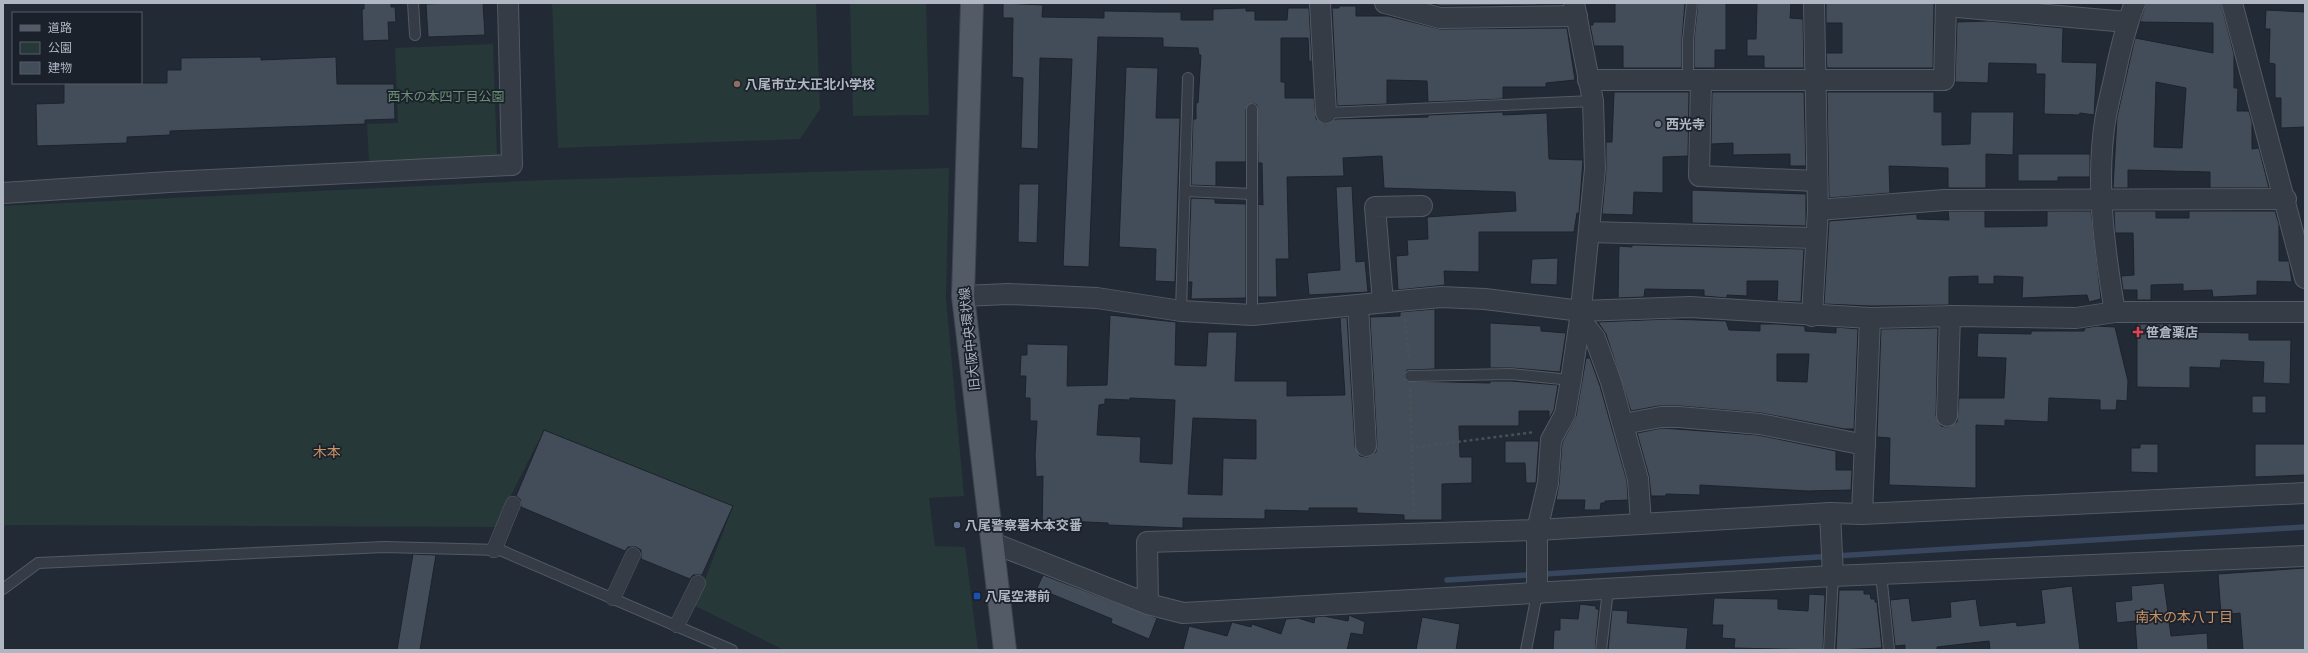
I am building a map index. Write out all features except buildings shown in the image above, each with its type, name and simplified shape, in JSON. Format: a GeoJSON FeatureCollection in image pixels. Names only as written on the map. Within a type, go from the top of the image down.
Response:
{"type":"FeatureCollection","features":[{"type":"Feature","properties":{"kind":"main road","name":"旧大阪中央環状線"},"geometry":{"type":"LineString","coordinates":[[972,3],[963,296],[1005,650]]}},
{"type":"Feature","properties":{"kind":"street"},"geometry":{"type":"LineString","coordinates":[[3,193],[169,182],[512,165],[508,3]]}},
{"type":"Feature","properties":{"kind":"street"},"geometry":{"type":"LineString","coordinates":[[1320,3],[1326,113]]}},
{"type":"Feature","properties":{"kind":"street"},"geometry":{"type":"LineString","coordinates":[[1384,3],[1440,18],[1575,10],[1593,101],[1595,169],[1581,315],[1571,380],[1565,414],[1552,440],[1548,484],[1537,530],[1537,594]]}},
{"type":"Feature","properties":{"kind":"street"},"geometry":{"type":"LineString","coordinates":[[1812,316],[1818,210],[1814,3]]}},
{"type":"Feature","properties":{"kind":"street"},"geometry":{"type":"LineString","coordinates":[[2115,312],[2107,264],[2102,200],[2106,115],[2127,22],[2135,3]]}},
{"type":"Feature","properties":{"kind":"street"},"geometry":{"type":"LineString","coordinates":[[2232,3],[2286,199],[2305,278]]}},
{"type":"Feature","properties":{"kind":"street"},"geometry":{"type":"LineString","coordinates":[[1588,80],[1944,80],[1946,4],[2127,22]]}},
{"type":"Feature","properties":{"kind":"street"},"geometry":{"type":"LineString","coordinates":[[1694,80],[1699,176],[1817,181]]}},
{"type":"Feature","properties":{"kind":"street"},"geometry":{"type":"LineString","coordinates":[[1818,210],[1944,200],[2286,199]]}},
{"type":"Feature","properties":{"kind":"street"},"geometry":{"type":"LineString","coordinates":[[1383,302],[1375,207],[1422,206]]}},
{"type":"Feature","properties":{"kind":"street"},"geometry":{"type":"LineString","coordinates":[[1589,232],[1816,238]]}},
{"type":"Feature","properties":{"kind":"street"},"geometry":{"type":"LineString","coordinates":[[963,296],[1008,294],[1097,298],[1181,311],[1252,315],[1441,297],[1485,299],[1581,315],[1690,307],[1812,316],[1870,318],[1950,316],[2076,318],[2115,312],[2305,312]]}},
{"type":"Feature","properties":{"kind":"street"},"geometry":{"type":"LineString","coordinates":[[1358,305],[1366,446]]}},
{"type":"Feature","properties":{"kind":"street"},"geometry":{"type":"LineString","coordinates":[[1581,315],[1595,338],[1623,424],[1638,479],[1641,524]]}},
{"type":"Feature","properties":{"kind":"street"},"geometry":{"type":"LineString","coordinates":[[1947,416],[1950,316]]}},
{"type":"Feature","properties":{"kind":"street"},"geometry":{"type":"LineString","coordinates":[[1862,514],[1870,318]]}},
{"type":"Feature","properties":{"kind":"street"},"geometry":{"type":"LineString","coordinates":[[1623,424],[1661,417],[1694,418],[1760,424],[1865,444]]}},
{"type":"Feature","properties":{"kind":"street"},"geometry":{"type":"LineString","coordinates":[[1148,604],[1147,542],[1537,530],[1830,513],[1862,514],[2305,493]]}},
{"type":"Feature","properties":{"kind":"street"},"geometry":{"type":"LineString","coordinates":[[494,550],[513,504]]}},
{"type":"Feature","properties":{"kind":"street"},"geometry":{"type":"LineString","coordinates":[[1830,513],[1833,576]]}},
{"type":"Feature","properties":{"kind":"street"},"geometry":{"type":"LineString","coordinates":[[993,543],[1148,604],[1183,613],[1833,576],[2305,556]]}},
{"type":"Feature","properties":{"kind":"street"},"geometry":{"type":"LineString","coordinates":[[613,598],[632,555]]}},
{"type":"Feature","properties":{"kind":"street"},"geometry":{"type":"LineString","coordinates":[[677,626],[698,583]]}},
{"type":"Feature","properties":{"kind":"lane"},"geometry":{"type":"LineString","coordinates":[[413,3],[415,35]]}},
{"type":"Feature","properties":{"kind":"lane"},"geometry":{"type":"LineString","coordinates":[[1692,3],[1688,40],[1694,80]]}},
{"type":"Feature","properties":{"kind":"lane"},"geometry":{"type":"LineString","coordinates":[[1181,311],[1188,78]]}},
{"type":"Feature","properties":{"kind":"lane"},"geometry":{"type":"LineString","coordinates":[[1326,113],[1593,101]]}},
{"type":"Feature","properties":{"kind":"lane"},"geometry":{"type":"LineString","coordinates":[[1252,109],[1252,315]]}},
{"type":"Feature","properties":{"kind":"lane"},"geometry":{"type":"LineString","coordinates":[[1184,191],[1252,194]]}},
{"type":"Feature","properties":{"kind":"lane"},"geometry":{"type":"LineString","coordinates":[[1410,376],[1510,374],[1571,380]]}},
{"type":"Feature","properties":{"kind":"lane"},"geometry":{"type":"LineString","coordinates":[[3,589],[38,562],[384,547],[500,550],[732,650]]}},
{"type":"Feature","properties":{"kind":"lane"},"geometry":{"type":"LineString","coordinates":[[1881,574],[1889,650]]}},
{"type":"Feature","properties":{"kind":"lane"},"geometry":{"type":"LineString","coordinates":[[1829,650],[1833,576]]}},
{"type":"Feature","properties":{"kind":"lane"},"geometry":{"type":"LineString","coordinates":[[1601,650],[1608,590]]}},
{"type":"Feature","properties":{"kind":"lane"},"geometry":{"type":"LineString","coordinates":[[1526,650],[1537,594]]}},
{"type":"Feature","properties":{"kind":"path"},"geometry":{"type":"LineString","coordinates":[[1403,301],[1410,376],[1410,448],[1414,520],[1413,534]]}},
{"type":"Feature","properties":{"kind":"path"},"geometry":{"type":"LineString","coordinates":[[1410,448],[1556,431]]}},
{"type":"Feature","properties":{"kind":"green space"},"geometry":{"type":"Polygon","coordinates":[[[552,3],[816,3],[820,109],[800,139],[558,148],[552,3]]]}},
{"type":"Feature","properties":{"kind":"green space"},"geometry":{"type":"Polygon","coordinates":[[[850,3],[926,3],[929,115],[853,116],[850,3]]]}},
{"type":"Feature","properties":{"kind":"green space","name":"西木の本四丁目公園"},"geometry":{"type":"Polygon","coordinates":[[[493,44],[497,157],[369,162],[367,124],[398,123],[395,48],[493,44]]]}},
{"type":"Feature","properties":{"kind":"green space"},"geometry":{"type":"Polygon","coordinates":[[[949,168],[946,298],[964,496],[929,498],[935,546],[965,547],[978,650],[784,650],[695,606],[733,506],[544,430],[495,527],[6,525],[3,528],[3,206],[546,180],[949,168]]]}},
{"type":"Feature","properties":{"kind":"waterway"},"geometry":{"type":"LineString","coordinates":[[1447,580],[2305,527]]}},
{"type":"Feature","properties":{"kind":"place","name":"八尾市立大正北小学校"},"geometry":{"type":"Point","coordinates":[737,84]}},
{"type":"Feature","properties":{"kind":"place","name":"西光寺"},"geometry":{"type":"Point","coordinates":[1658,124]}},
{"type":"Feature","properties":{"kind":"place","name":"笹倉薬店"},"geometry":{"type":"Point","coordinates":[2138,332]}},
{"type":"Feature","properties":{"kind":"place","name":"八尾警察署木本交番"},"geometry":{"type":"Point","coordinates":[957,525]}},
{"type":"Feature","properties":{"kind":"place","name":"八尾空港前"},"geometry":{"type":"Point","coordinates":[977,596]}},
{"type":"Feature","properties":{"kind":"district","name":"木本"},"geometry":{"type":"Point","coordinates":[327,452]}},
{"type":"Feature","properties":{"kind":"district","name":"南木の本八丁目"},"geometry":{"type":"Point","coordinates":[2184,617]}}]}
